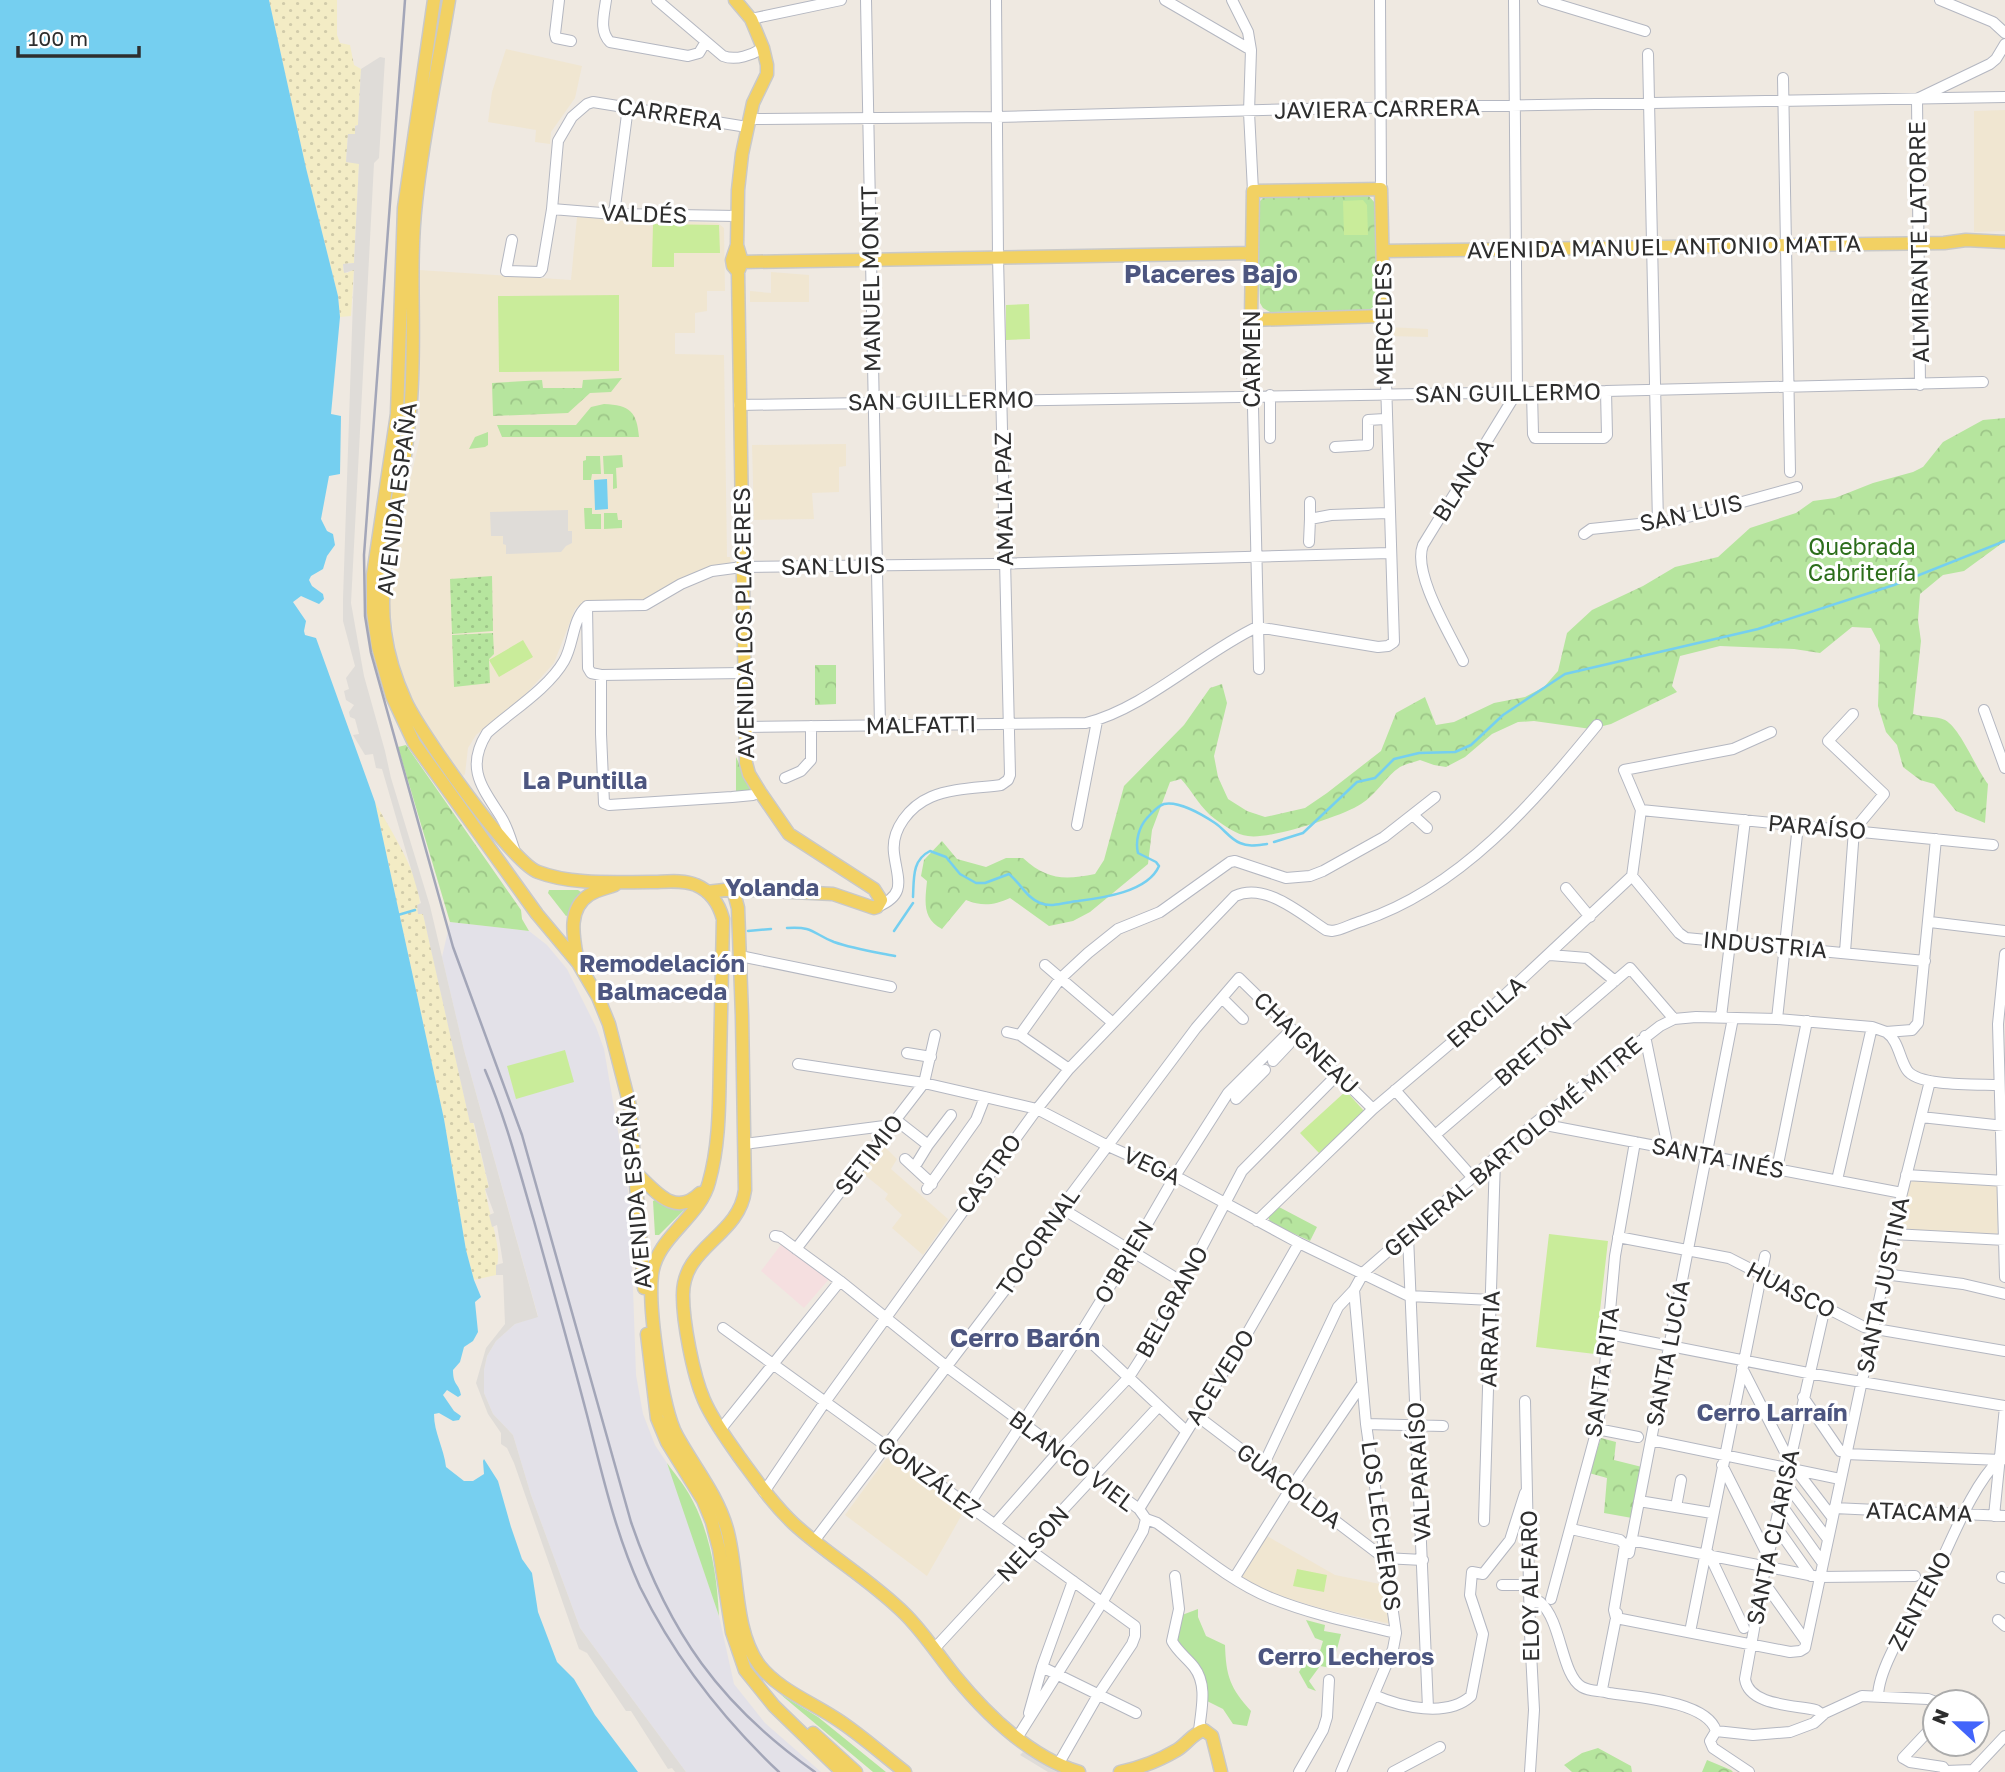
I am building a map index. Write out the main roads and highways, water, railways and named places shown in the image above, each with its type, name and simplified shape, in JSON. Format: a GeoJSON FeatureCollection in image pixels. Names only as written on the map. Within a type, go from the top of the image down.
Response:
{"type":"FeatureCollection","features":[{"type":"Feature","properties":{"kind":"main road","name":"AVENIDA ESPAÑA"},"geometry":{"type":"LineString","coordinates":[[434,0],[404,208],[397,414],[375,557],[375,630],[381,664],[392,696],[414,743],[537,914],[578,963],[609,1024],[630,1106],[646,1331],[655,1409],[663,1435],[703,1500],[712,1522],[732,1632],[745,1670],[758,1688],[842,1772]]}},
{"type":"Feature","properties":{"kind":"main road","name":"AVENIDA ESPAÑA"},"geometry":{"type":"LineString","coordinates":[[449,0],[416,202],[411,268],[410,410],[403,470],[386,557],[384,629],[397,679],[413,716],[516,857],[534,871],[561,878],[688,882],[707,891],[719,907],[723,919],[719,1116],[709,1184],[699,1203],[661,1251],[652,1275],[658,1355],[670,1419],[676,1435],[712,1492],[723,1517],[731,1546],[745,1633],[759,1664],[776,1681],[840,1721],[905,1772]]}},
{"type":"Feature","properties":{"kind":"main road","name":"AVENIDA LOS PLACERES"},"geometry":{"type":"LineString","coordinates":[[733,889],[833,894],[868,908],[877,907],[881,900],[874,889],[789,834],[760,792],[746,763],[739,405],[740,267],[737,216],[739,170],[748,123],[767,74],[763,48],[751,19],[735,0]]}},
{"type":"Feature","properties":{"kind":"main road","name":"MERCEDES"},"geometry":{"type":"LineString","coordinates":[[1251,320],[1384,316],[1381,189],[1253,191]]}},
{"type":"Feature","properties":{"kind":"main road","name":"CARMEN"},"geometry":{"type":"LineString","coordinates":[[1251,320],[1253,191]]}},
{"type":"Feature","properties":{"kind":"main road","name":"AVENIDA MANUEL ANTONIO MATTA"},"geometry":{"type":"LineString","coordinates":[[1383,251],[1784,244],[1944,243],[1966,246],[2005,242]]}},
{"type":"Feature","properties":{"kind":"main road"},"geometry":{"type":"LineString","coordinates":[[740,267],[871,260],[1252,253]]}},
{"type":"Feature","properties":{"kind":"main road"},"geometry":{"type":"LineString","coordinates":[[578,963],[573,930],[578,907],[590,894],[625,882]]}},
{"type":"Feature","properties":{"kind":"main road"},"geometry":{"type":"LineString","coordinates":[[707,891],[733,889],[738,908],[744,1201],[729,1226],[709,1243],[690,1266],[682,1294],[696,1374],[704,1399],[720,1430],[764,1492],[793,1523],[903,1612],[957,1678],[1017,1738],[1080,1772]]}},
{"type":"Feature","properties":{"kind":"main road"},"geometry":{"type":"LineString","coordinates":[[635,1172],[659,1196],[669,1202],[693,1200],[709,1184]]}},
{"type":"Feature","properties":{"kind":"main road"},"geometry":{"type":"LineString","coordinates":[[740,1657],[802,1724],[856,1772]]}},
{"type":"Feature","properties":{"kind":"main road"},"geometry":{"type":"LineString","coordinates":[[1121,1772],[1180,1748],[1199,1731],[1208,1732],[1212,1736],[1221,1772]]}},
{"type":"Feature","properties":{"kind":"water"},"geometry":{"type":"Polygon","coordinates":[[[0,0],[269,0],[306,168],[338,296],[340,317],[331,414],[341,416],[340,474],[329,476],[321,519],[327,531],[333,534],[335,545],[327,556],[323,569],[309,580],[312,586],[323,594],[324,599],[319,604],[301,596],[293,602],[306,621],[305,635],[316,638],[375,802],[444,1119],[466,1250],[481,1297],[475,1302],[478,1332],[473,1341],[464,1347],[460,1362],[453,1370],[461,1395],[458,1397],[447,1390],[443,1395],[461,1416],[459,1420],[453,1421],[439,1413],[434,1414],[436,1428],[446,1467],[464,1481],[473,1481],[484,1474],[484,1459],[498,1481],[522,1559],[532,1573],[538,1612],[557,1662],[574,1679],[595,1715],[638,1772],[0,1772],[0,0]]]}},
{"type":"Feature","properties":{"kind":"water"},"geometry":{"type":"Polygon","coordinates":[[[607,479],[608,509],[595,510],[594,480],[607,479]]]}},
{"type":"Feature","properties":{"kind":"waterway","name":"Quebrada Cabritería"},"geometry":{"type":"LineString","coordinates":[[1274,842],[1303,833],[1357,782],[1375,778],[1394,759],[1419,753],[1455,752],[1471,745],[1503,715],[1565,674],[1758,629],[1894,585],[2005,541]]}},
{"type":"Feature","properties":{"kind":"waterway"},"geometry":{"type":"LineString","coordinates":[[913,897],[917,865],[930,851],[946,857],[960,874],[976,883],[985,883],[1009,874],[1031,898],[1049,905],[1099,898],[1135,888],[1153,875],[1159,866],[1138,853],[1137,844],[1144,822],[1164,804],[1177,805],[1198,813],[1240,843],[1267,844]]}},
{"type":"Feature","properties":{"kind":"waterway"},"geometry":{"type":"LineString","coordinates":[[894,931],[913,903]]}},
{"type":"Feature","properties":{"kind":"waterway"},"geometry":{"type":"LineString","coordinates":[[398,915],[415,910]]}},
{"type":"Feature","properties":{"kind":"waterway"},"geometry":{"type":"LineString","coordinates":[[787,928],[808,929],[842,944],[895,956]]}},
{"type":"Feature","properties":{"kind":"waterway"},"geometry":{"type":"LineString","coordinates":[[748,931],[771,929]]}},
{"type":"Feature","properties":{"kind":"railway"},"geometry":{"type":"LineString","coordinates":[[405,0],[364,555],[365,616],[371,653],[453,947],[522,1135],[631,1522],[646,1562],[681,1632],[725,1693],[781,1747],[815,1772]]}},
{"type":"Feature","properties":{"kind":"railway"},"geometry":{"type":"LineString","coordinates":[[485,1070],[517,1164],[610,1502],[631,1566],[653,1613],[701,1686],[738,1730],[779,1772]]}},
{"type":"Feature","properties":{"kind":"district","name":"Placeres Bajo"},"geometry":{"type":"Point","coordinates":[1211,274]}},
{"type":"Feature","properties":{"kind":"district","name":"La Puntilla"},"geometry":{"type":"Point","coordinates":[585,781]}},
{"type":"Feature","properties":{"kind":"district","name":"Yolanda"},"geometry":{"type":"Point","coordinates":[772,888]}},
{"type":"Feature","properties":{"kind":"district","name":"Remodelación Balmaceda"},"geometry":{"type":"Point","coordinates":[662,978]}},
{"type":"Feature","properties":{"kind":"district","name":"Cerro Barón"},"geometry":{"type":"Point","coordinates":[1025,1338]}},
{"type":"Feature","properties":{"kind":"district","name":"Cerro Larraín"},"geometry":{"type":"Point","coordinates":[1772,1413]}},
{"type":"Feature","properties":{"kind":"district","name":"Cerro Lecheros"},"geometry":{"type":"Point","coordinates":[1346,1657]}}]}
